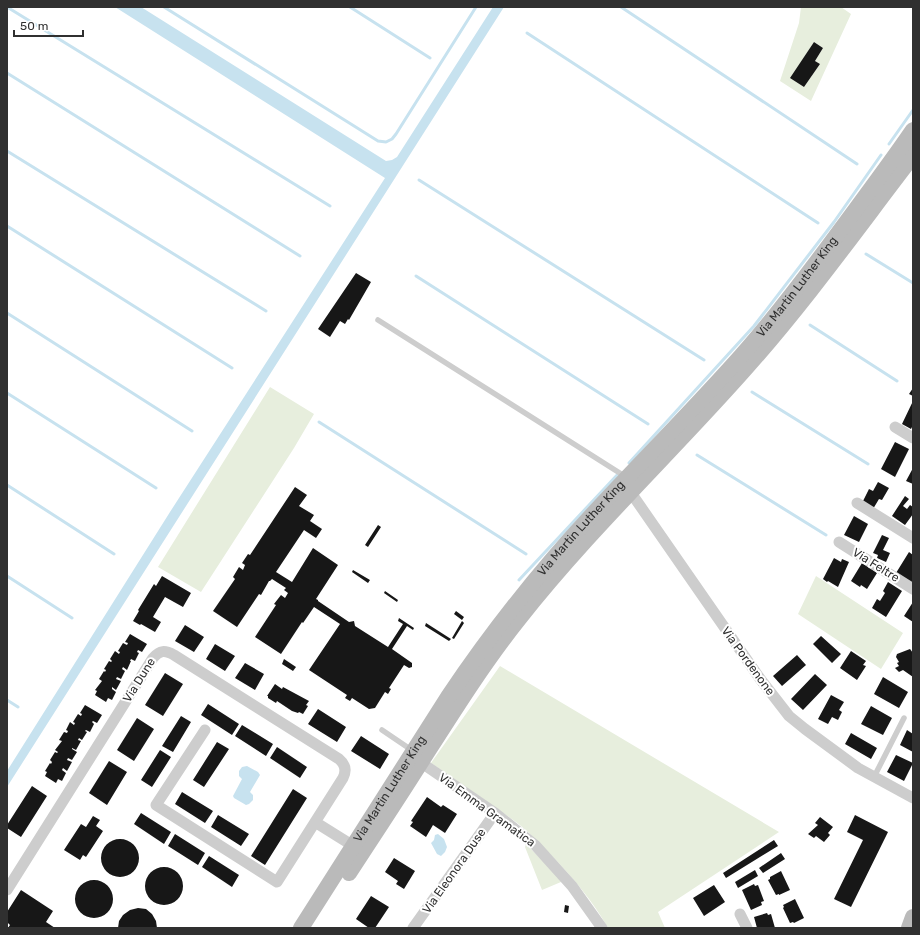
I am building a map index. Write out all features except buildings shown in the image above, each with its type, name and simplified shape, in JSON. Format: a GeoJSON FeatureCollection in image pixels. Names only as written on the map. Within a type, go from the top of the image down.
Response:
{"type":"FeatureCollection","features":[{"type":"Feature","properties":{"kind":"main road","name":"Via Martin Luther King"},"geometry":{"type":"LineString","coordinates":[[301,928],[384,798],[455,708],[489,658],[516,623],[627,484],[676,445],[748,367],[802,302],[907,161],[913,130]]}},
{"type":"Feature","properties":{"kind":"main road","name":"Via Martin Luther King"},"geometry":{"type":"LineString","coordinates":[[313,928],[418,756]]}},
{"type":"Feature","properties":{"kind":"main road"},"geometry":{"type":"LineString","coordinates":[[909,928],[913,917]]}},
{"type":"Feature","properties":{"kind":"street"},"geometry":{"type":"LineString","coordinates":[[896,426],[913,438]]}},
{"type":"Feature","properties":{"kind":"street","name":"Via Pordenone"},"geometry":{"type":"LineString","coordinates":[[627,484],[761,680],[790,716],[805,729],[858,768],[913,798]]}},
{"type":"Feature","properties":{"kind":"street"},"geometry":{"type":"LineString","coordinates":[[857,503],[913,538]]}},
{"type":"Feature","properties":{"kind":"street","name":"Via Feltre"},"geometry":{"type":"LineString","coordinates":[[839,542],[913,589]]}},
{"type":"Feature","properties":{"kind":"street","name":"Via Dune"},"geometry":{"type":"LineString","coordinates":[[7,890],[153,658],[159,651],[163,650],[174,655],[342,761],[344,765],[345,774],[277,882],[156,805],[205,730]]}},
{"type":"Feature","properties":{"kind":"street","name":"Via Emma Gramatica"},"geometry":{"type":"LineString","coordinates":[[418,756],[426,766],[494,813],[535,844],[572,886],[602,928]]}},
{"type":"Feature","properties":{"kind":"street"},"geometry":{"type":"LineString","coordinates":[[319,899],[329,875],[347,842],[364,818],[384,798]]}},
{"type":"Feature","properties":{"kind":"street","name":"Via Eleonora Duse"},"geometry":{"type":"LineString","coordinates":[[413,928],[494,813]]}},
{"type":"Feature","properties":{"kind":"street"},"geometry":{"type":"LineString","coordinates":[[315,822],[347,842]]}},
{"type":"Feature","properties":{"kind":"street"},"geometry":{"type":"LineString","coordinates":[[740,914],[747,928]]}},
{"type":"Feature","properties":{"kind":"lane"},"geometry":{"type":"LineString","coordinates":[[378,320],[627,484]]}},
{"type":"Feature","properties":{"kind":"lane"},"geometry":{"type":"LineString","coordinates":[[874,777],[904,718]]}},
{"type":"Feature","properties":{"kind":"lane"},"geometry":{"type":"LineString","coordinates":[[382,730],[418,756]]}},
{"type":"Feature","properties":{"kind":"green space"},"geometry":{"type":"Polygon","coordinates":[[[801,7],[841,7],[851,14],[811,101],[780,81],[799,23],[801,7]],[[814,42],[791,78],[804,87],[820,64],[815,61],[823,48],[814,42]]]}},
{"type":"Feature","properties":{"kind":"green space"},"geometry":{"type":"Polygon","coordinates":[[[270,387],[314,414],[294,448],[201,592],[158,567],[270,387]]]}},
{"type":"Feature","properties":{"kind":"green space"},"geometry":{"type":"Polygon","coordinates":[[[816,576],[903,633],[881,669],[798,614],[816,576]]]}},
{"type":"Feature","properties":{"kind":"green space"},"geometry":{"type":"Polygon","coordinates":[[[500,666],[779,832],[658,912],[665,928],[608,928],[596,908],[575,881],[529,833],[499,810],[431,763],[500,666]]]}},
{"type":"Feature","properties":{"kind":"green space"},"geometry":{"type":"Polygon","coordinates":[[[526,844],[562,881],[561,882],[542,890],[525,847],[526,844]]]}},
{"type":"Feature","properties":{"kind":"water"},"geometry":{"type":"Polygon","coordinates":[[[115,7],[141,7],[386,161],[397,157],[493,7],[504,7],[7,787],[7,771],[170,512],[385,178],[115,7]]]}},
{"type":"Feature","properties":{"kind":"water"},"geometry":{"type":"Polygon","coordinates":[[[247,766],[258,772],[260,775],[250,792],[253,795],[253,800],[246,805],[233,796],[242,779],[239,776],[239,771],[242,767],[247,766]]]}},
{"type":"Feature","properties":{"kind":"water"},"geometry":{"type":"Polygon","coordinates":[[[438,834],[444,839],[447,847],[441,856],[437,854],[431,843],[434,840],[435,835],[438,834]]]}},
{"type":"Feature","properties":{"kind":"waterway"},"geometry":{"type":"LineString","coordinates":[[7,7],[330,206]]}},
{"type":"Feature","properties":{"kind":"waterway"},"geometry":{"type":"LineString","coordinates":[[164,7],[378,141],[386,142],[392,139],[396,134],[476,7]]}},
{"type":"Feature","properties":{"kind":"waterway"},"geometry":{"type":"LineString","coordinates":[[350,7],[430,58]]}},
{"type":"Feature","properties":{"kind":"waterway"},"geometry":{"type":"LineString","coordinates":[[621,7],[857,164]]}},
{"type":"Feature","properties":{"kind":"waterway"},"geometry":{"type":"LineString","coordinates":[[527,33],[818,223]]}},
{"type":"Feature","properties":{"kind":"waterway"},"geometry":{"type":"LineString","coordinates":[[7,73],[300,256]]}},
{"type":"Feature","properties":{"kind":"waterway"},"geometry":{"type":"LineString","coordinates":[[889,144],[913,110]]}},
{"type":"Feature","properties":{"kind":"waterway"},"geometry":{"type":"LineString","coordinates":[[7,151],[266,311]]}},
{"type":"Feature","properties":{"kind":"waterway"},"geometry":{"type":"LineString","coordinates":[[629,463],[754,326],[834,222],[881,155]]}},
{"type":"Feature","properties":{"kind":"waterway"},"geometry":{"type":"LineString","coordinates":[[419,180],[704,360]]}},
{"type":"Feature","properties":{"kind":"waterway"},"geometry":{"type":"LineString","coordinates":[[7,226],[232,368]]}},
{"type":"Feature","properties":{"kind":"waterway"},"geometry":{"type":"LineString","coordinates":[[866,254],[913,283]]}},
{"type":"Feature","properties":{"kind":"waterway"},"geometry":{"type":"LineString","coordinates":[[416,276],[648,424]]}},
{"type":"Feature","properties":{"kind":"waterway"},"geometry":{"type":"LineString","coordinates":[[7,313],[192,431]]}},
{"type":"Feature","properties":{"kind":"waterway"},"geometry":{"type":"LineString","coordinates":[[810,325],[897,381]]}},
{"type":"Feature","properties":{"kind":"waterway"},"geometry":{"type":"LineString","coordinates":[[752,392],[868,464]]}},
{"type":"Feature","properties":{"kind":"waterway"},"geometry":{"type":"LineString","coordinates":[[7,393],[156,488]]}},
{"type":"Feature","properties":{"kind":"waterway"},"geometry":{"type":"LineString","coordinates":[[319,422],[526,554]]}},
{"type":"Feature","properties":{"kind":"waterway"},"geometry":{"type":"LineString","coordinates":[[697,455],[826,535]]}},
{"type":"Feature","properties":{"kind":"waterway"},"geometry":{"type":"LineString","coordinates":[[519,580],[619,473]]}},
{"type":"Feature","properties":{"kind":"waterway"},"geometry":{"type":"LineString","coordinates":[[7,485],[114,554]]}},
{"type":"Feature","properties":{"kind":"waterway"},"geometry":{"type":"LineString","coordinates":[[7,576],[72,618]]}},
{"type":"Feature","properties":{"kind":"waterway"},"geometry":{"type":"LineString","coordinates":[[7,700],[18,707]]}}]}
